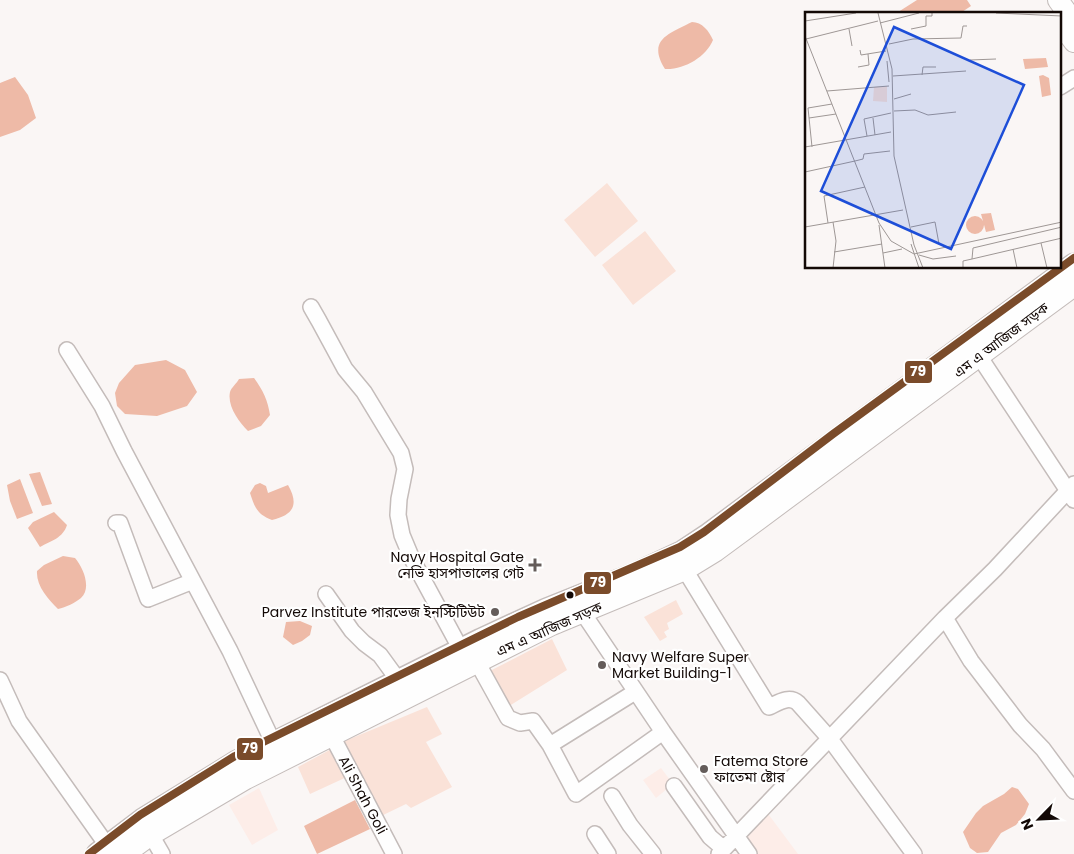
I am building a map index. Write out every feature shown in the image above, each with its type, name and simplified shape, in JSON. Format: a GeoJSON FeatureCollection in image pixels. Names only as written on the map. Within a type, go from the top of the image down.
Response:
{"type":"FeatureCollection","features":[{"type":"Feature","properties":{"kind":"highway"},"geometry":{"type":"LineString","coordinates":[[106,850],[143,820],[237,762],[481,640],[546,610],[636,574],[683,552],[1074,265]]}},
{"type":"Feature","properties":{"kind":"highway"},"geometry":{"type":"LineString","coordinates":[[106,850],[150,829],[244,773],[549,620],[638,584],[687,561],[734,530],[1058,273]]}},
{"type":"Feature","properties":{"kind":"main road"},"geometry":{"type":"LineString","coordinates":[[1044,0],[1053,12]]}},
{"type":"Feature","properties":{"kind":"main road"},"geometry":{"type":"LineString","coordinates":[[1058,0],[1074,22]]}},
{"type":"Feature","properties":{"kind":"main road"},"geometry":{"type":"LineString","coordinates":[[1062,26],[1074,42]]}},
{"type":"Feature","properties":{"kind":"main road","name":"এম এ আজিজ সড়ক"},"geometry":{"type":"LineString","coordinates":[[89,854],[106,850],[140,815],[236,756],[518,617],[680,547],[1058,273],[1074,258]]}},
{"type":"Feature","properties":{"kind":"main road","name":"এম এ আজিজ সড়ক"},"geometry":{"type":"LineString","coordinates":[[125,854],[151,836],[246,779],[552,625],[685,570],[716,551],[1074,286]]}},
{"type":"Feature","properties":{"kind":"street"},"geometry":{"type":"LineString","coordinates":[[1062,85],[1074,78]]}},
{"type":"Feature","properties":{"kind":"street"},"geometry":{"type":"LineString","coordinates":[[310,307],[320,321],[345,369],[364,392],[401,453],[406,469],[398,499],[398,515],[402,535],[412,559],[459,646]]}},
{"type":"Feature","properties":{"kind":"street"},"geometry":{"type":"LineString","coordinates":[[67,350],[102,406],[230,651],[271,738]]}},
{"type":"Feature","properties":{"kind":"street"},"geometry":{"type":"LineString","coordinates":[[674,786],[721,852],[945,618],[1072,491],[979,356]]}},
{"type":"Feature","properties":{"kind":"street"},"geometry":{"type":"LineString","coordinates":[[116,523],[120,523],[148,599],[193,581]]}},
{"type":"Feature","properties":{"kind":"street"},"geometry":{"type":"LineString","coordinates":[[685,570],[769,707],[785,700],[794,700],[830,739],[914,854]]}},
{"type":"Feature","properties":{"kind":"street"},"geometry":{"type":"LineString","coordinates":[[326,594],[352,631],[380,655],[396,677]]}},
{"type":"Feature","properties":{"kind":"street"},"geometry":{"type":"LineString","coordinates":[[583,613],[635,692],[749,854]]}},
{"type":"Feature","properties":{"kind":"street"},"geometry":{"type":"LineString","coordinates":[[945,618],[971,661],[1020,725],[1044,749],[1074,791]]}},
{"type":"Feature","properties":{"kind":"street"},"geometry":{"type":"LineString","coordinates":[[477,662],[508,718],[520,723],[533,721],[550,745],[576,794],[663,732]]}},
{"type":"Feature","properties":{"kind":"street"},"geometry":{"type":"LineString","coordinates":[[0,680],[19,721],[106,850]]}},
{"type":"Feature","properties":{"kind":"street"},"geometry":{"type":"LineString","coordinates":[[550,745],[635,692]]}},
{"type":"Feature","properties":{"kind":"street","name":"Ali Shah Goli"},"geometry":{"type":"LineString","coordinates":[[332,736],[394,854]]}},
{"type":"Feature","properties":{"kind":"street"},"geometry":{"type":"LineString","coordinates":[[612,796],[630,825],[653,854]]}},
{"type":"Feature","properties":{"kind":"street"},"geometry":{"type":"LineString","coordinates":[[595,834],[608,854]]}},
{"type":"Feature","properties":{"kind":"street"},"geometry":{"type":"LineString","coordinates":[[151,836],[162,854]]}},
{"type":"Feature","properties":{"kind":"shaded area"},"geometry":{"type":"Polygon","coordinates":[[[917,0],[967,0],[971,6],[962,12],[898,12],[917,0]]]}},
{"type":"Feature","properties":{"kind":"shaded area"},"geometry":{"type":"Polygon","coordinates":[[[692,22],[702,25],[707,30],[713,40],[710,46],[700,57],[687,65],[665,69],[658,51],[659,45],[668,34],[692,22]]]}},
{"type":"Feature","properties":{"kind":"shaded area"},"geometry":{"type":"Polygon","coordinates":[[[15,77],[28,95],[36,118],[20,130],[0,137],[0,83],[15,77]]]}},
{"type":"Feature","properties":{"kind":"shaded area"},"geometry":{"type":"Polygon","coordinates":[[[607,183],[638,221],[595,257],[564,220],[607,183]]]}},
{"type":"Feature","properties":{"kind":"shaded area"},"geometry":{"type":"Polygon","coordinates":[[[645,231],[676,271],[633,305],[602,265],[645,231]]]}},
{"type":"Feature","properties":{"kind":"shaded area"},"geometry":{"type":"Polygon","coordinates":[[[166,360],[185,370],[197,392],[187,406],[157,416],[125,414],[117,406],[115,393],[119,383],[135,365],[166,360]]]}},
{"type":"Feature","properties":{"kind":"shaded area"},"geometry":{"type":"Polygon","coordinates":[[[254,378],[265,396],[270,415],[261,426],[248,431],[232,408],[230,392],[239,379],[254,378]]]}},
{"type":"Feature","properties":{"kind":"shaded area"},"geometry":{"type":"Polygon","coordinates":[[[40,472],[52,504],[42,506],[29,474],[40,472]]]}},
{"type":"Feature","properties":{"kind":"shaded area"},"geometry":{"type":"Polygon","coordinates":[[[20,479],[33,513],[17,519],[10,501],[7,485],[20,479]]]}},
{"type":"Feature","properties":{"kind":"shaded area"},"geometry":{"type":"Polygon","coordinates":[[[260,483],[266,486],[268,493],[288,485],[294,503],[290,512],[272,520],[260,513],[255,507],[250,493],[255,485],[260,483]]]}},
{"type":"Feature","properties":{"kind":"shaded area"},"geometry":{"type":"Polygon","coordinates":[[[54,512],[67,525],[60,536],[40,547],[28,528],[33,522],[54,512]]]}},
{"type":"Feature","properties":{"kind":"shaded area"},"geometry":{"type":"Polygon","coordinates":[[[63,556],[75,558],[78,562],[85,578],[86,589],[79,600],[58,609],[47,597],[38,582],[37,571],[44,565],[63,556]]]}},
{"type":"Feature","properties":{"kind":"shaded area"},"geometry":{"type":"Polygon","coordinates":[[[676,600],[683,614],[667,623],[669,629],[664,632],[667,637],[660,641],[644,617],[676,600]]]}},
{"type":"Feature","properties":{"kind":"shaded area"},"geometry":{"type":"Polygon","coordinates":[[[300,621],[312,626],[310,635],[293,645],[283,637],[286,622],[300,621]]]}},
{"type":"Feature","properties":{"kind":"shaded area"},"geometry":{"type":"Polygon","coordinates":[[[552,639],[567,670],[506,708],[486,673],[552,639]]]}},
{"type":"Feature","properties":{"kind":"shaded area"},"geometry":{"type":"Polygon","coordinates":[[[427,707],[442,734],[426,742],[452,787],[411,808],[406,804],[377,818],[340,743],[427,707]]]}},
{"type":"Feature","properties":{"kind":"shaded area"},"geometry":{"type":"Polygon","coordinates":[[[335,747],[349,776],[310,794],[298,767],[335,747]]]}},
{"type":"Feature","properties":{"kind":"shaded area"},"geometry":{"type":"Polygon","coordinates":[[[661,768],[673,784],[656,798],[643,780],[661,768]]]}},
{"type":"Feature","properties":{"kind":"shaded area"},"geometry":{"type":"Polygon","coordinates":[[[1012,787],[1018,789],[1029,804],[1025,814],[1016,825],[1001,833],[988,852],[977,853],[970,848],[963,832],[983,806],[1012,787]]]}},
{"type":"Feature","properties":{"kind":"shaded area"},"geometry":{"type":"Polygon","coordinates":[[[259,788],[278,830],[252,845],[229,805],[259,788]]]}},
{"type":"Feature","properties":{"kind":"shaded area"},"geometry":{"type":"Polygon","coordinates":[[[355,800],[370,829],[317,854],[304,826],[355,800]]]}},
{"type":"Feature","properties":{"kind":"shaded area"},"geometry":{"type":"Polygon","coordinates":[[[766,811],[798,854],[758,854],[744,835],[766,811]]]}},
{"type":"Feature","properties":{"kind":"transit line","name":"79"},"geometry":{"type":"LineString","coordinates":[[1062,267],[1074,258]]}},
{"type":"Feature","properties":{"kind":"transit line","name":"79"},"geometry":{"type":"LineString","coordinates":[[89,854],[140,815],[235,756],[518,617],[680,547],[704,532],[833,434],[1059,269]]}},
{"type":"Feature","properties":{"kind":"place","name":"Navy Hospital Gate নেভি হাসপাতালের গেট"},"geometry":{"type":"Point","coordinates":[535,565]}},
{"type":"Feature","properties":{"kind":"place","name":"Parvez Institute পারভেজ ইনস্টিটিউট"},"geometry":{"type":"Point","coordinates":[495,612]}},
{"type":"Feature","properties":{"kind":"place","name":"Navy Welfare Super Market Building-1"},"geometry":{"type":"Point","coordinates":[602,665]}},
{"type":"Feature","properties":{"kind":"place","name":"Fatema Store ফাতেমা ষ্টোর"},"geometry":{"type":"Point","coordinates":[704,769]}}]}
